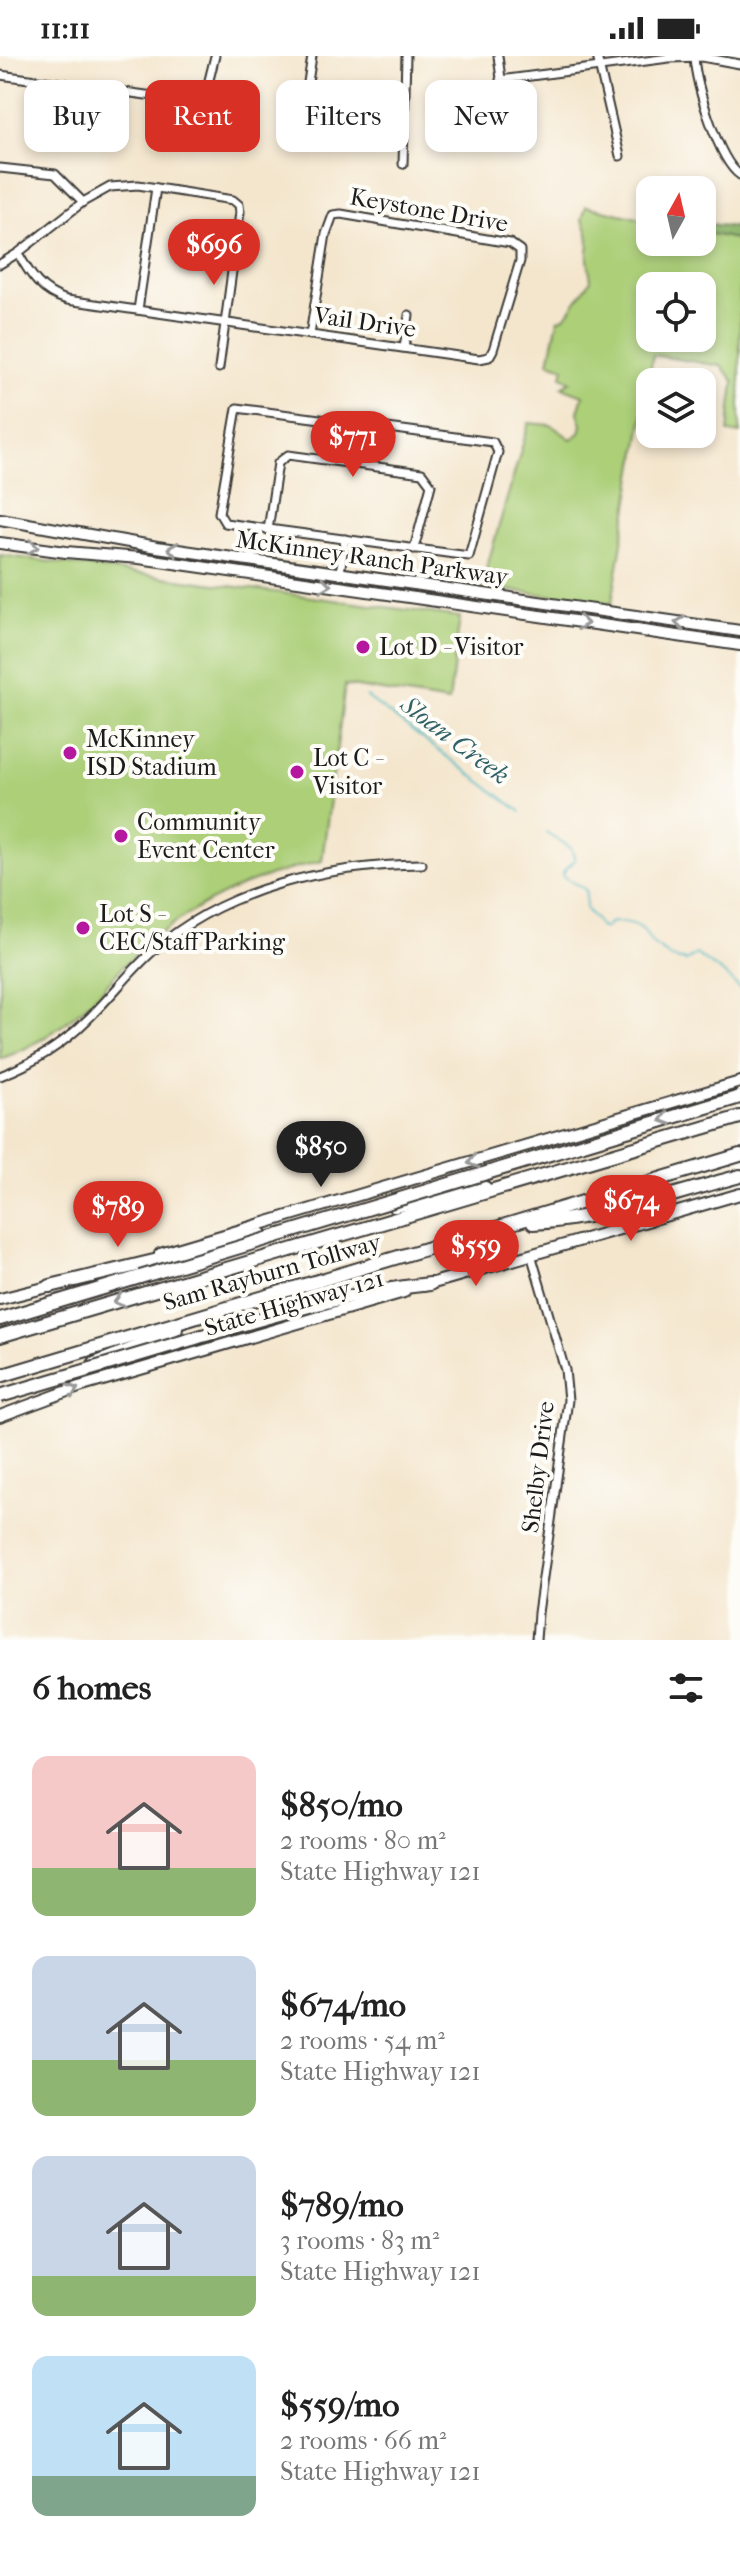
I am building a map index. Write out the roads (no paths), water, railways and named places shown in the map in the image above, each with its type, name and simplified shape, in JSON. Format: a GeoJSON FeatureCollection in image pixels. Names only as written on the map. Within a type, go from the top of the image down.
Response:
{"type":"FeatureCollection","features":[{"type":"Feature","properties":{"kind":"highway"},"geometry":{"type":"LineString","coordinates":[[0,1319],[740,1097]]}},
{"type":"Feature","properties":{"kind":"highway","name":"Sam Rayburn Tollway"},"geometry":{"type":"LineString","coordinates":[[0,1336],[740,1117]]}},
{"type":"Feature","properties":{"kind":"highway","name":"Sam Rayburn Tollway"},"geometry":{"type":"LineString","coordinates":[[0,1376],[740,1155]]}},
{"type":"Feature","properties":{"kind":"highway"},"geometry":{"type":"LineString","coordinates":[[514,1223],[562,1221],[740,1176]]}},
{"type":"Feature","properties":{"kind":"highway"},"geometry":{"type":"LineString","coordinates":[[50,1286],[455,1192],[516,1184]]}},
{"type":"Feature","properties":{"kind":"highway"},"geometry":{"type":"LineString","coordinates":[[0,1399],[331,1299],[392,1287],[430,1284]]}},
{"type":"Feature","properties":{"kind":"highway"},"geometry":{"type":"LineString","coordinates":[[0,1399],[163,1337],[192,1319]]}},
{"type":"Feature","properties":{"kind":"main road","name":"McKinney Ranch Parkway"},"geometry":{"type":"LineString","coordinates":[[0,519],[146,545],[740,631]]}},
{"type":"Feature","properties":{"kind":"main road"},"geometry":{"type":"LineString","coordinates":[[66,552],[69,530]]}},
{"type":"Feature","properties":{"kind":"main road","name":"McKinney Ranch Parkway"},"geometry":{"type":"LineString","coordinates":[[0,543],[249,573],[740,645]]}},
{"type":"Feature","properties":{"kind":"main road"},"geometry":{"type":"LineString","coordinates":[[249,573],[251,560]]}},
{"type":"Feature","properties":{"kind":"main road"},"geometry":{"type":"LineString","coordinates":[[0,1299],[740,1082]]}},
{"type":"Feature","properties":{"kind":"main road","name":"State Highway 121"},"geometry":{"type":"LineString","coordinates":[[0,1416],[79,1387],[740,1194]]}},
{"type":"Feature","properties":{"kind":"street"},"geometry":{"type":"LineString","coordinates":[[0,75],[190,101],[205,96],[215,56]]}},
{"type":"Feature","properties":{"kind":"street"},"geometry":{"type":"LineString","coordinates":[[308,80],[312,56]]}},
{"type":"Feature","properties":{"kind":"street"},"geometry":{"type":"LineString","coordinates":[[403,164],[406,56]]}},
{"type":"Feature","properties":{"kind":"street"},"geometry":{"type":"LineString","coordinates":[[498,56],[500,80],[694,57],[740,64]]}},
{"type":"Feature","properties":{"kind":"street"},"geometry":{"type":"LineString","coordinates":[[597,56],[620,156]]}},
{"type":"Feature","properties":{"kind":"street"},"geometry":{"type":"LineString","coordinates":[[694,57],[702,98],[729,166],[740,175]]}},
{"type":"Feature","properties":{"kind":"street"},"geometry":{"type":"LineString","coordinates":[[0,168],[55,174],[83,202]]}},
{"type":"Feature","properties":{"kind":"street"},"geometry":{"type":"LineString","coordinates":[[0,264],[83,202],[114,186],[156,188],[229,199],[239,205],[240,212],[219,368]]}},
{"type":"Feature","properties":{"kind":"street"},"geometry":{"type":"LineString","coordinates":[[138,310],[156,188]]}},
{"type":"Feature","properties":{"kind":"street","name":"Keystone Drive"},"geometry":{"type":"LineString","coordinates":[[310,335],[326,234],[333,215],[341,214],[510,243],[518,247],[520,261],[489,357]]}},
{"type":"Feature","properties":{"kind":"street","name":"Vail Drive"},"geometry":{"type":"LineString","coordinates":[[18,253],[37,282],[55,296],[479,359],[489,357]]}},
{"type":"Feature","properties":{"kind":"street"},"geometry":{"type":"LineString","coordinates":[[404,348],[409,315]]}},
{"type":"Feature","properties":{"kind":"street"},"geometry":{"type":"LineString","coordinates":[[237,408],[493,442],[498,452],[469,556],[268,530],[225,523],[219,513],[237,408]]}},
{"type":"Feature","properties":{"kind":"street"},"geometry":{"type":"LineString","coordinates":[[268,530],[278,463],[288,455],[422,473],[431,485],[414,549]]}},
{"type":"Feature","properties":{"kind":"street"},"geometry":{"type":"LineString","coordinates":[[251,560],[256,528]]}},
{"type":"Feature","properties":{"kind":"street"},"geometry":{"type":"LineString","coordinates":[[340,573],[345,539]]}},
{"type":"Feature","properties":{"kind":"street"},"geometry":{"type":"LineString","coordinates":[[0,1076],[35,1059],[76,1031],[157,948],[212,912],[270,888],[325,873],[422,864]]}},
{"type":"Feature","properties":{"kind":"street","name":"Shelby Drive"},"geometry":{"type":"LineString","coordinates":[[531,1254],[565,1370],[568,1400],[536,1640]]}},
{"type":"Feature","properties":{"kind":"waterway","name":"Sloan Creek"},"geometry":{"type":"LineString","coordinates":[[367,697],[521,812]]}},
{"type":"Feature","properties":{"kind":"waterway","name":"Sloan Creek"},"geometry":{"type":"LineString","coordinates":[[546,832],[571,848],[575,860],[563,872],[564,877],[586,890],[586,909],[602,928],[613,922],[635,925],[671,958],[686,961],[696,954],[740,989]]}},
{"type":"Feature","properties":{"kind":"place","name":"Lot D - Visitor"},"geometry":{"type":"Point","coordinates":[363,647]}},
{"type":"Feature","properties":{"kind":"place","name":"McKinney ISD Stadium"},"geometry":{"type":"Point","coordinates":[70,753]}},
{"type":"Feature","properties":{"kind":"place","name":"Lot C - Visitor"},"geometry":{"type":"Point","coordinates":[297,772]}},
{"type":"Feature","properties":{"kind":"place","name":"Community Event Center"},"geometry":{"type":"Point","coordinates":[121,836]}},
{"type":"Feature","properties":{"kind":"place","name":"Lot S - CEC/Staff Parking"},"geometry":{"type":"Point","coordinates":[83,928]}}]}
